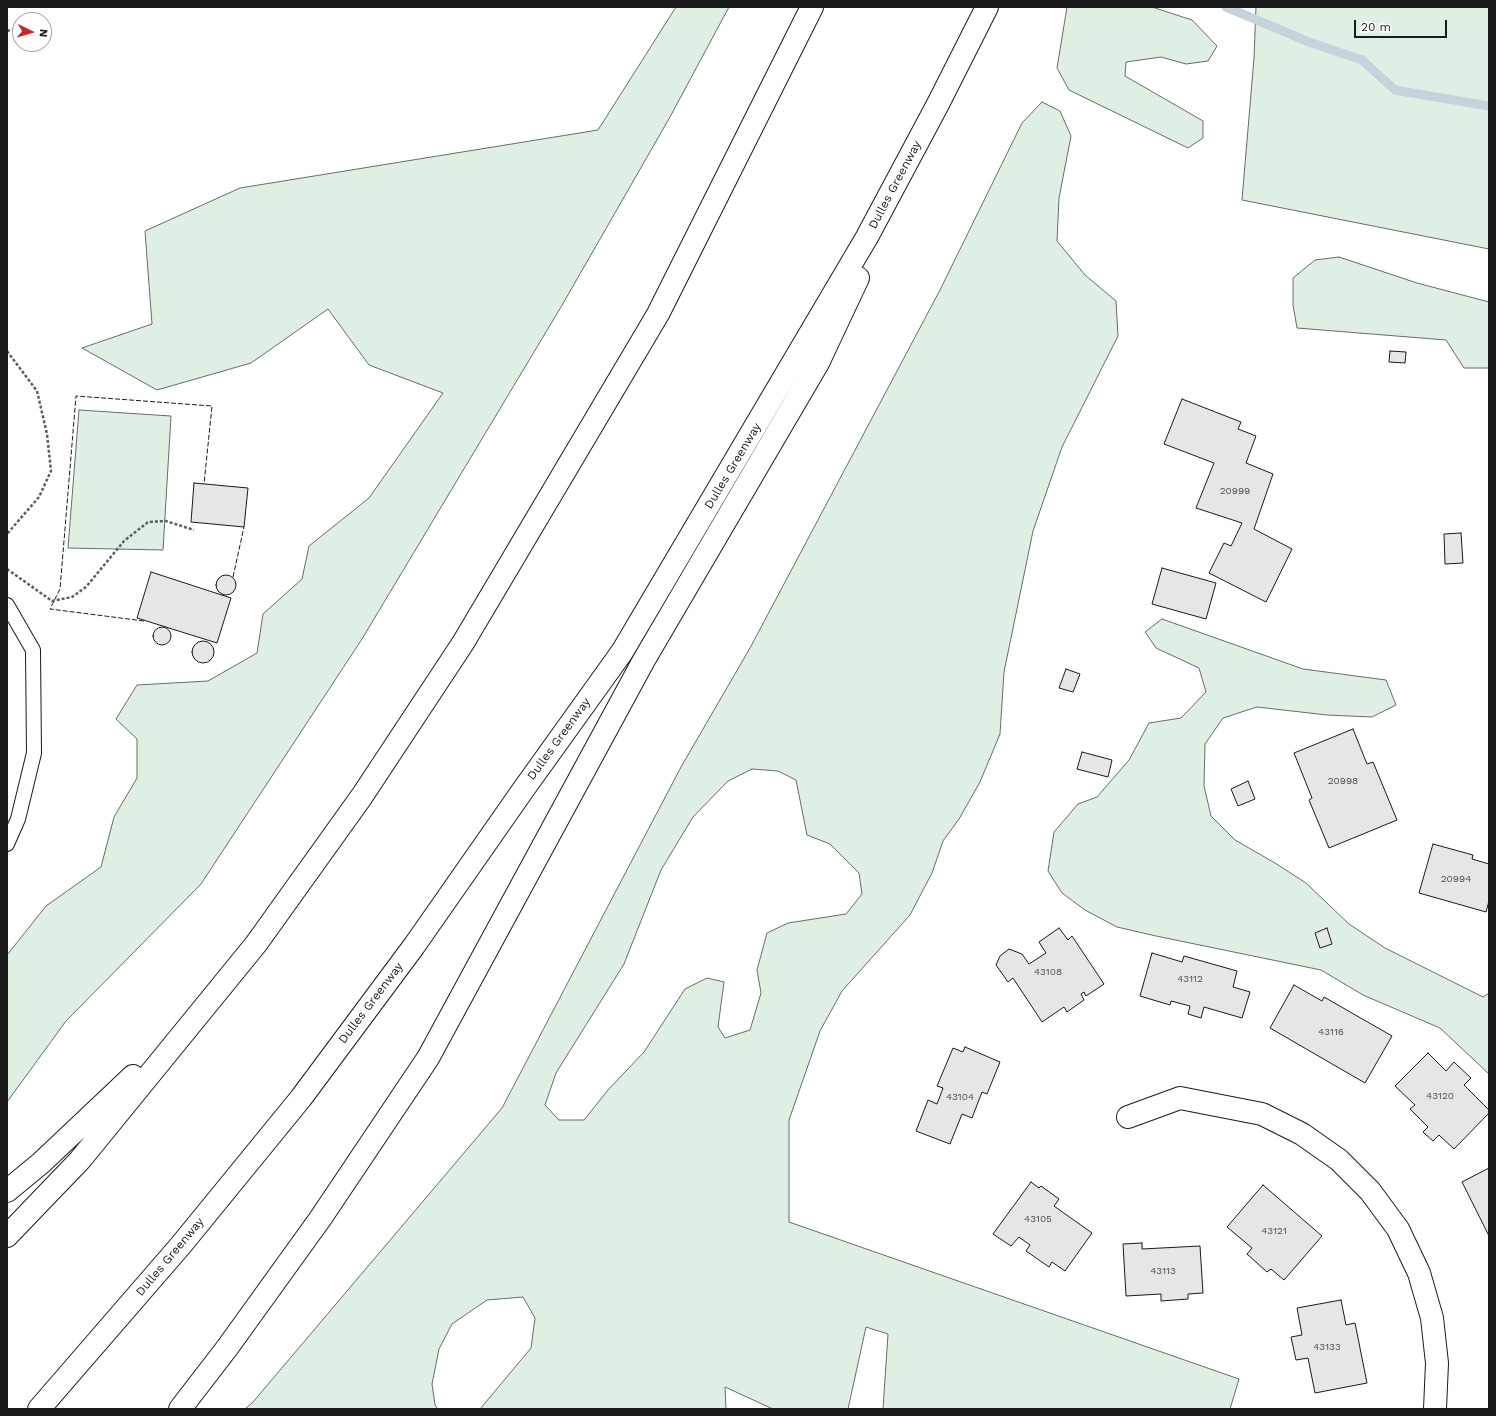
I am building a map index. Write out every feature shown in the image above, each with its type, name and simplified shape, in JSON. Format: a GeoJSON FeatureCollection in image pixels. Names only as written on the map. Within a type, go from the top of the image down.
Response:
{"type":"FeatureCollection","features":[{"type":"Feature","properties":{"kind":"main road"},"geometry":{"type":"LineString","coordinates":[[7,1236],[80,1160],[256,944],[362,796],[463,643],[658,314],[812,7]]}},
{"type":"Feature","properties":{"kind":"main road","name":"Dulles Greenway"},"geometry":{"type":"LineString","coordinates":[[38,1409],[181,1245],[300,1098],[414,946],[622,652],[867,237],[938,104],[987,7]]}},
{"type":"Feature","properties":{"kind":"main road"},"geometry":{"type":"LineString","coordinates":[[180,1409],[227,1348],[320,1219],[428,1058],[644,660],[818,363],[938,104]]}},
{"type":"Feature","properties":{"kind":"main road"},"geometry":{"type":"LineString","coordinates":[[7,1191],[41,1163],[194,1019]]}},
{"type":"Feature","properties":{"kind":"main road"},"geometry":{"type":"LineString","coordinates":[[1128,1117],[1180,1098],[1262,1114],[1302,1134],[1339,1160],[1370,1191],[1398,1229],[1419,1273],[1433,1325],[1437,1363],[1435,1409]]}},
{"type":"Feature","properties":{"kind":"lane"},"geometry":{"type":"LineString","coordinates":[[7,605],[33,650],[34,753],[18,819],[7,844]]}},
{"type":"Feature","properties":{"kind":"path"},"geometry":{"type":"LineString","coordinates":[[7,352],[37,391],[47,434],[51,471],[39,497],[7,534]]}},
{"type":"Feature","properties":{"kind":"path"},"geometry":{"type":"LineString","coordinates":[[7,569],[52,601],[72,597],[86,587],[124,541],[148,522],[166,521],[194,530]]}},
{"type":"Feature","properties":{"kind":"green space"},"geometry":{"type":"Polygon","coordinates":[[[676,7],[729,7],[670,117],[561,307],[362,639],[201,884],[66,1021],[7,1102],[7,955],[46,906],[101,867],[114,817],[137,778],[137,739],[116,719],[137,685],[208,681],[257,653],[263,614],[302,579],[309,546],[369,498],[443,393],[369,365],[328,309],[251,363],[157,390],[82,348],[152,324],[145,231],[240,188],[598,130],[676,7]]]}},
{"type":"Feature","properties":{"kind":"green space"},"geometry":{"type":"Polygon","coordinates":[[[1067,7],[1152,7],[1192,20],[1217,46],[1208,61],[1186,64],[1161,57],[1126,62],[1125,76],[1203,121],[1203,138],[1188,148],[1069,90],[1057,68],[1067,7]]]}},
{"type":"Feature","properties":{"kind":"green space"},"geometry":{"type":"Polygon","coordinates":[[[1256,7],[1489,7],[1489,249],[1242,200],[1254,58],[1256,7]]]}},
{"type":"Feature","properties":{"kind":"green space"},"geometry":{"type":"Polygon","coordinates":[[[1042,102],[1060,111],[1071,136],[1059,198],[1057,241],[1085,275],[1116,301],[1118,336],[1062,447],[1033,531],[1004,672],[1000,734],[980,782],[959,819],[943,841],[932,873],[910,915],[842,991],[820,1031],[789,1120],[789,1222],[1239,1379],[1230,1409],[883,1409],[888,1334],[866,1327],[848,1409],[773,1409],[725,1387],[726,1409],[480,1409],[531,1348],[535,1318],[523,1297],[487,1300],[452,1324],[439,1349],[432,1384],[435,1405],[438,1409],[245,1409],[253,1402],[502,1108],[681,767],[750,648],[940,290],[1022,123],[1042,102]],[[752,769],[728,781],[693,817],[661,870],[624,964],[556,1073],[545,1105],[559,1120],[584,1120],[608,1090],[644,1052],[685,989],[707,978],[724,982],[718,1027],[725,1038],[750,1030],[761,993],[757,970],[767,933],[788,923],[846,914],[862,894],[859,873],[830,844],[807,835],[796,780],[778,771],[752,769]]]}},
{"type":"Feature","properties":{"kind":"green space"},"geometry":{"type":"Polygon","coordinates":[[[1339,257],[1417,283],[1489,302],[1489,368],[1464,368],[1446,340],[1297,328],[1293,305],[1293,278],[1315,260],[1339,257]]]}},
{"type":"Feature","properties":{"kind":"green space"},"geometry":{"type":"Polygon","coordinates":[[[79,410],[171,416],[163,550],[68,548],[79,410]]]}},
{"type":"Feature","properties":{"kind":"green space"},"geometry":{"type":"Polygon","coordinates":[[[1162,619],[1303,669],[1386,680],[1396,705],[1372,717],[1327,715],[1257,707],[1223,718],[1205,744],[1204,786],[1211,816],[1235,840],[1306,883],[1349,924],[1385,948],[1483,997],[1489,993],[1489,1074],[1440,1028],[1363,995],[1321,970],[1117,927],[1085,910],[1062,893],[1048,871],[1054,832],[1078,804],[1097,797],[1129,760],[1149,723],[1181,718],[1206,692],[1199,668],[1156,648],[1145,632],[1162,619]]]}},
{"type":"Feature","properties":{"kind":"building"},"geometry":{"type":"Polygon","coordinates":[[[1390,351],[1406,352],[1405,363],[1389,362],[1390,351]]]}},
{"type":"Feature","properties":{"kind":"building"},"geometry":{"type":"Polygon","coordinates":[[[1182,399],[1241,422],[1238,429],[1256,436],[1246,463],[1273,474],[1254,529],[1292,549],[1266,602],[1209,573],[1224,543],[1231,546],[1242,523],[1196,508],[1214,463],[1164,444],[1182,399]]]}},
{"type":"Feature","properties":{"kind":"building"},"geometry":{"type":"Polygon","coordinates":[[[194,483],[248,488],[244,527],[191,522],[194,483]]]}},
{"type":"Feature","properties":{"kind":"building"},"geometry":{"type":"Polygon","coordinates":[[[1461,533],[1463,563],[1445,564],[1444,534],[1461,533]]]}},
{"type":"Feature","properties":{"kind":"building"},"geometry":{"type":"Polygon","coordinates":[[[1162,568],[1216,583],[1206,619],[1152,604],[1162,568]]]}},
{"type":"Feature","properties":{"kind":"building"},"geometry":{"type":"Polygon","coordinates":[[[151,572],[231,598],[217,643],[137,618],[151,572]]]}},
{"type":"Feature","properties":{"kind":"building"},"geometry":{"type":"Polygon","coordinates":[[[226,575],[233,578],[236,585],[233,592],[226,595],[219,592],[216,585],[219,578],[226,575]]]}},
{"type":"Feature","properties":{"kind":"building"},"geometry":{"type":"Polygon","coordinates":[[[162,627],[168,630],[171,636],[168,642],[162,645],[156,642],[153,636],[156,630],[162,627]]]}},
{"type":"Feature","properties":{"kind":"building"},"geometry":{"type":"Polygon","coordinates":[[[203,641],[211,644],[214,652],[211,660],[203,663],[195,660],[192,652],[195,644],[203,641]]]}},
{"type":"Feature","properties":{"kind":"building"},"geometry":{"type":"Polygon","coordinates":[[[1066,669],[1080,674],[1073,692],[1059,688],[1066,669]]]}},
{"type":"Feature","properties":{"kind":"building"},"geometry":{"type":"Polygon","coordinates":[[[1353,729],[1367,764],[1373,762],[1397,820],[1329,848],[1309,800],[1312,798],[1294,753],[1353,729]]]}},
{"type":"Feature","properties":{"kind":"building"},"geometry":{"type":"Polygon","coordinates":[[[1082,752],[1112,760],[1108,777],[1077,769],[1082,752]]]}},
{"type":"Feature","properties":{"kind":"building"},"geometry":{"type":"Polygon","coordinates":[[[1248,781],[1255,799],[1238,806],[1231,789],[1248,781]]]}},
{"type":"Feature","properties":{"kind":"building"},"geometry":{"type":"Polygon","coordinates":[[[1433,844],[1473,855],[1472,859],[1489,864],[1489,901],[1486,912],[1419,893],[1433,844]]]}},
{"type":"Feature","properties":{"kind":"building"},"geometry":{"type":"Polygon","coordinates":[[[1059,928],[1068,940],[1072,936],[1104,984],[1086,996],[1084,992],[1081,994],[1084,1000],[1067,1012],[1064,1007],[1042,1022],[1013,978],[1008,982],[996,965],[1000,956],[1009,949],[1022,954],[1029,964],[1046,953],[1039,942],[1059,928]]]}},
{"type":"Feature","properties":{"kind":"building"},"geometry":{"type":"Polygon","coordinates":[[[1327,928],[1332,944],[1320,948],[1315,933],[1327,928]]]}},
{"type":"Feature","properties":{"kind":"building"},"geometry":{"type":"Polygon","coordinates":[[[1152,953],[1182,962],[1184,956],[1237,971],[1233,987],[1250,992],[1242,1018],[1204,1007],[1201,1018],[1188,1014],[1190,1006],[1171,1001],[1170,1005],[1140,996],[1152,953]]]}},
{"type":"Feature","properties":{"kind":"building"},"geometry":{"type":"Polygon","coordinates":[[[1294,985],[1322,1001],[1324,997],[1392,1036],[1365,1083],[1270,1028],[1294,985]]]}},
{"type":"Feature","properties":{"kind":"building"},"geometry":{"type":"Polygon","coordinates":[[[965,1047],[1000,1062],[987,1094],[982,1092],[972,1118],[962,1114],[950,1144],[916,1131],[928,1100],[937,1104],[943,1088],[937,1086],[953,1048],[963,1052],[965,1047]]]}},
{"type":"Feature","properties":{"kind":"building"},"geometry":{"type":"Polygon","coordinates":[[[1428,1053],[1446,1071],[1454,1062],[1471,1078],[1464,1085],[1489,1110],[1489,1113],[1454,1149],[1439,1135],[1433,1141],[1423,1132],[1428,1127],[1410,1109],[1415,1105],[1395,1086],[1428,1053]]]}},
{"type":"Feature","properties":{"kind":"building"},"geometry":{"type":"Polygon","coordinates":[[[1489,1168],[1489,1236],[1462,1182],[1489,1168]]]}},
{"type":"Feature","properties":{"kind":"building"},"geometry":{"type":"Polygon","coordinates":[[[1031,1182],[1039,1188],[1041,1186],[1059,1199],[1054,1206],[1092,1233],[1065,1271],[1052,1262],[1049,1267],[1026,1251],[1030,1245],[1019,1237],[1011,1246],[993,1234],[1031,1182]]]}},
{"type":"Feature","properties":{"kind":"building"},"geometry":{"type":"Polygon","coordinates":[[[1263,1185],[1322,1236],[1284,1280],[1271,1269],[1267,1272],[1247,1254],[1252,1248],[1227,1227],[1263,1185]]]}},
{"type":"Feature","properties":{"kind":"building"},"geometry":{"type":"Polygon","coordinates":[[[1142,1243],[1142,1249],[1200,1246],[1203,1293],[1188,1294],[1188,1299],[1161,1301],[1161,1294],[1126,1296],[1123,1244],[1142,1243]]]}},
{"type":"Feature","properties":{"kind":"building"},"geometry":{"type":"Polygon","coordinates":[[[1341,1300],[1346,1325],[1355,1323],[1367,1383],[1315,1393],[1308,1358],[1296,1360],[1291,1337],[1302,1335],[1297,1308],[1341,1300]]]}},
{"type":"Feature","properties":{"kind":"waterway"},"geometry":{"type":"LineString","coordinates":[[1226,7],[1309,42],[1362,60],[1395,90],[1489,106]]}},
{"type":"Feature","properties":{"kind":"fence"},"geometry":{"type":"LineString","coordinates":[[144,621],[50,609],[60,589],[76,396],[212,406],[204,484]]}},
{"type":"Feature","properties":{"kind":"fence"},"geometry":{"type":"LineString","coordinates":[[233,577],[244,527]]}}]}
